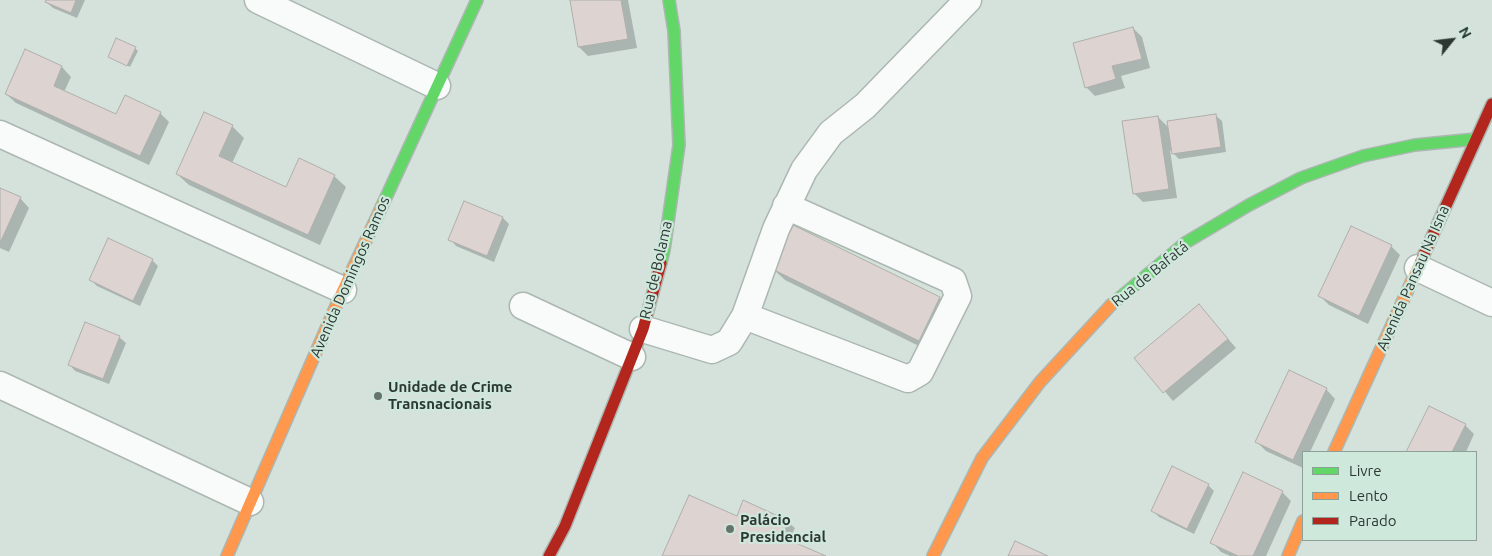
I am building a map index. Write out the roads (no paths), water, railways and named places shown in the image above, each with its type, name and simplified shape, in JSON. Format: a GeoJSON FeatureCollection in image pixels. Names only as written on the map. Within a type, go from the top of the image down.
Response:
{"type":"FeatureCollection","features":[{"type":"Feature","properties":{"kind":"street"},"geometry":{"type":"LineString","coordinates":[[258,0],[437,86]]}},
{"type":"Feature","properties":{"kind":"street","name":"Avenida Domingos Ramos"},"geometry":{"type":"LineString","coordinates":[[227,556],[343,290],[477,0]]}},
{"type":"Feature","properties":{"kind":"street","name":"Rua de Bolama"},"geometry":{"type":"LineString","coordinates":[[549,556],[565,526],[643,329],[664,250],[679,145],[674,31],[669,0]]}},
{"type":"Feature","properties":{"kind":"street"},"geometry":{"type":"LineString","coordinates":[[643,329],[712,350],[728,342],[745,316],[776,229],[804,170],[831,133],[865,106],[968,0]]}},
{"type":"Feature","properties":{"kind":"street","name":"Avenida Pansau Na Isna"},"geometry":{"type":"LineString","coordinates":[[1334,451],[1492,104]]}},
{"type":"Feature","properties":{"kind":"street"},"geometry":{"type":"LineString","coordinates":[[0,134],[343,290]]}},
{"type":"Feature","properties":{"kind":"street","name":"Rua de Bafatá"},"geometry":{"type":"LineString","coordinates":[[933,556],[982,458],[1040,382],[1104,311],[1185,243],[1248,205],[1301,178],[1363,156],[1415,145],[1476,139]]}},
{"type":"Feature","properties":{"kind":"street"},"geometry":{"type":"LineString","coordinates":[[745,316],[908,379],[920,372],[958,296],[953,281],[786,206]]}},
{"type":"Feature","properties":{"kind":"street"},"geometry":{"type":"LineString","coordinates":[[1418,268],[1492,303]]}},
{"type":"Feature","properties":{"kind":"street"},"geometry":{"type":"LineString","coordinates":[[523,306],[632,357]]}},
{"type":"Feature","properties":{"kind":"street"},"geometry":{"type":"LineString","coordinates":[[0,385],[250,502]]}},
{"type":"Feature","properties":{"kind":"street"},"geometry":{"type":"LineString","coordinates":[[1288,556],[1302,523]]}},
{"type":"Feature","properties":{"kind":"street","name":"Rua de Bolama"},"geometry":{"type":"LineString","coordinates":[[565,526],[568,556]]}},
{"type":"Feature","properties":{"kind":"place","name":"Unidade de Crime Transnacionais"},"geometry":{"type":"Point","coordinates":[378,396]}},
{"type":"Feature","properties":{"kind":"place","name":"Palácio Presidencial"},"geometry":{"type":"Point","coordinates":[730,529]}}]}
